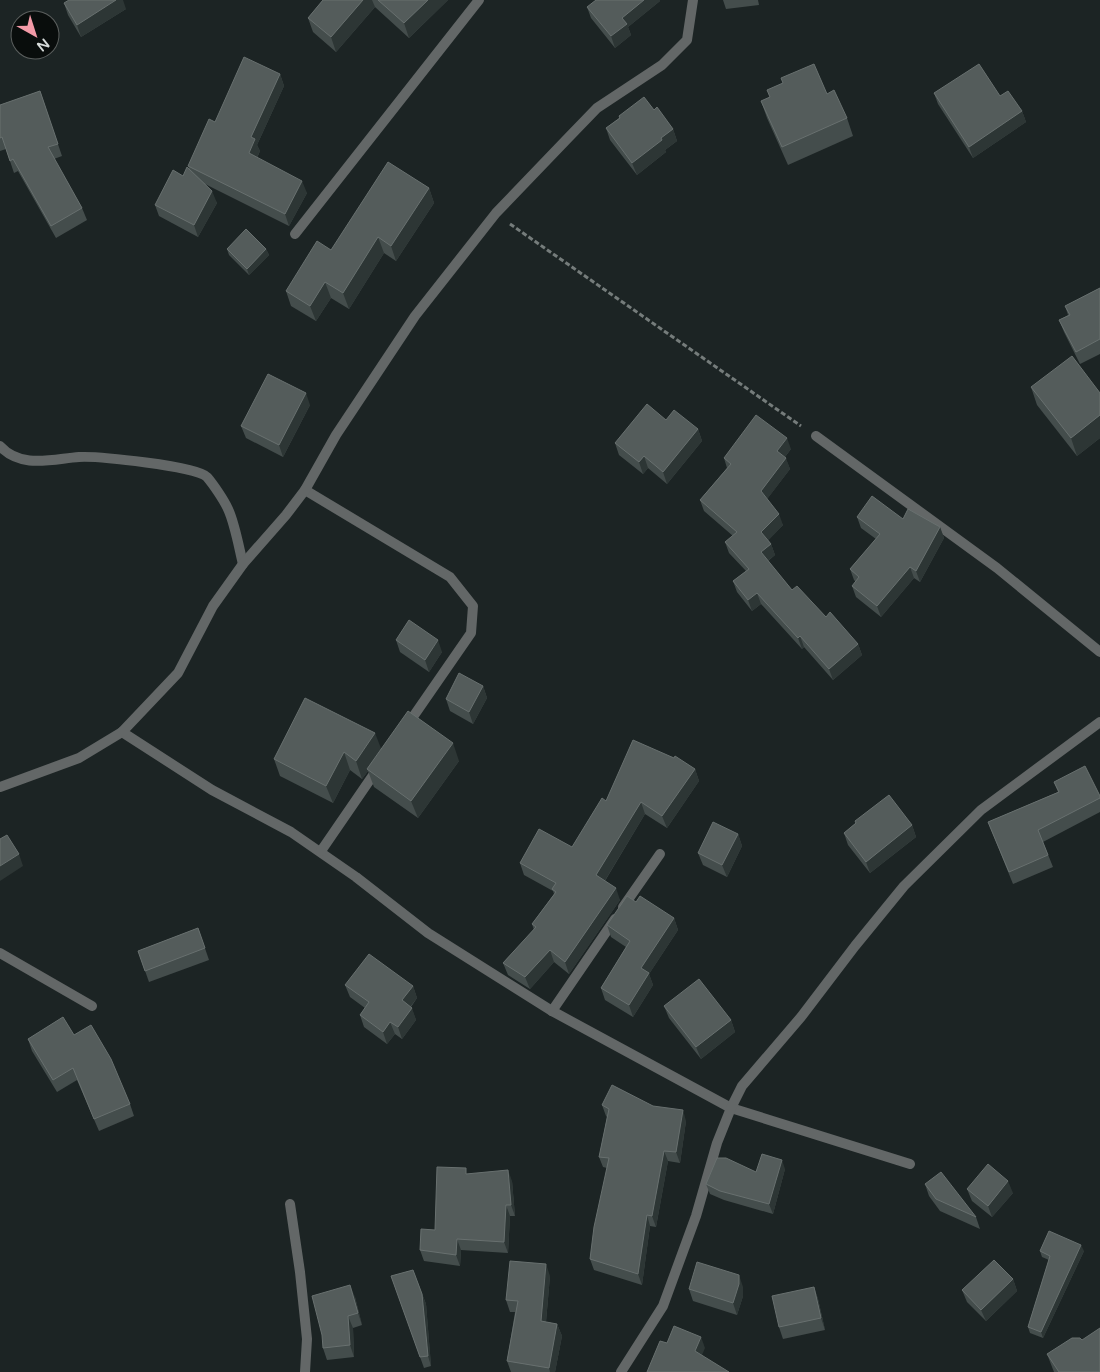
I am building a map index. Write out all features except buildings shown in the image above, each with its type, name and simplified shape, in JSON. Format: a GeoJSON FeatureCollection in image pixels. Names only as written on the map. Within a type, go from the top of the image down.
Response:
{"type":"FeatureCollection","features":[{"type":"Feature","properties":{"kind":"street"},"geometry":{"type":"LineString","coordinates":[[295,234],[479,0]]}},
{"type":"Feature","properties":{"kind":"street"},"geometry":{"type":"LineString","coordinates":[[0,787],[79,758],[122,732],[178,673],[214,606],[243,564],[306,490],[336,435],[415,316],[496,213],[598,108],[662,65],[687,40],[693,0]]}},
{"type":"Feature","properties":{"kind":"street"},"geometry":{"type":"LineString","coordinates":[[816,436],[997,568],[1100,652]]}},
{"type":"Feature","properties":{"kind":"street"},"geometry":{"type":"LineString","coordinates":[[0,446],[4,451],[23,460],[44,461],[81,457],[172,465],[205,476],[228,509],[243,564]]}},
{"type":"Feature","properties":{"kind":"street"},"geometry":{"type":"LineString","coordinates":[[306,490],[450,577],[472,606],[471,633],[399,738]]}},
{"type":"Feature","properties":{"kind":"street"},"geometry":{"type":"LineString","coordinates":[[621,1372],[663,1306],[696,1216],[717,1143],[742,1086],[801,1017],[904,886],[981,810],[1100,722]]}},
{"type":"Feature","properties":{"kind":"street"},"geometry":{"type":"LineString","coordinates":[[122,732],[212,790],[291,832],[321,851],[428,933],[552,1011],[731,1108],[910,1164]]}},
{"type":"Feature","properties":{"kind":"street"},"geometry":{"type":"LineString","coordinates":[[321,851],[382,762]]}},
{"type":"Feature","properties":{"kind":"street"},"geometry":{"type":"LineString","coordinates":[[552,1011],[660,854]]}},
{"type":"Feature","properties":{"kind":"street"},"geometry":{"type":"LineString","coordinates":[[0,953],[92,1006]]}},
{"type":"Feature","properties":{"kind":"street"},"geometry":{"type":"LineString","coordinates":[[290,1204],[307,1339],[304,1372]]}},
{"type":"Feature","properties":{"kind":"path"},"geometry":{"type":"LineString","coordinates":[[496,213],[816,436]]}}]}
